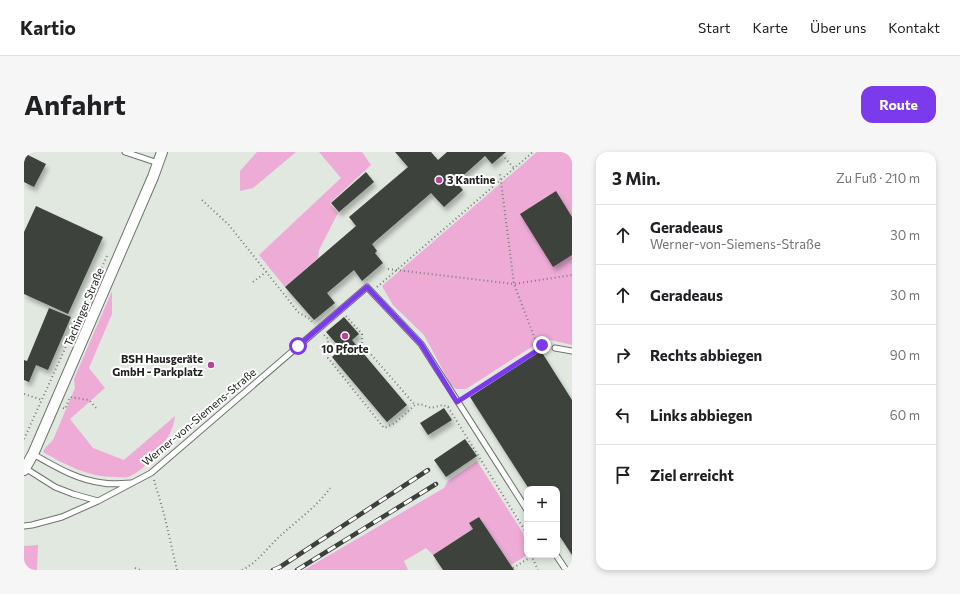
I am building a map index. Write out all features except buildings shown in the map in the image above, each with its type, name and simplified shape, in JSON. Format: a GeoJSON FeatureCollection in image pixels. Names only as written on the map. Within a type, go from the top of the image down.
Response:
{"type":"FeatureCollection","features":[{"type":"Feature","properties":{"kind":"street","name":"Tachinger Straße"},"geometry":{"type":"LineString","coordinates":[[25,469],[33,454],[162,152]]}},
{"type":"Feature","properties":{"kind":"lane"},"geometry":{"type":"LineString","coordinates":[[125,152],[158,164]]}},
{"type":"Feature","properties":{"kind":"lane","name":"Werner-von-Siemens-Straße"},"geometry":{"type":"LineString","coordinates":[[24,526],[62,517],[98,501],[151,473],[329,318],[367,287],[421,344],[457,402]]}},
{"type":"Feature","properties":{"kind":"lane"},"geometry":{"type":"LineString","coordinates":[[555,348],[572,350]]}},
{"type":"Feature","properties":{"kind":"lane"},"geometry":{"type":"LineString","coordinates":[[457,402],[524,505]]}},
{"type":"Feature","properties":{"kind":"lane"},"geometry":{"type":"LineString","coordinates":[[33,454],[80,479],[105,484],[132,483]]}},
{"type":"Feature","properties":{"kind":"lane"},"geometry":{"type":"LineString","coordinates":[[25,469],[56,487],[73,494],[98,501]]}},
{"type":"Feature","properties":{"kind":"lane"},"geometry":{"type":"LineString","coordinates":[[558,558],[566,570]]}},
{"type":"Feature","properties":{"kind":"path"},"geometry":{"type":"LineString","coordinates":[[397,270],[534,152]]}},
{"type":"Feature","properties":{"kind":"path"},"geometry":{"type":"LineString","coordinates":[[502,156],[514,168]]}},
{"type":"Feature","properties":{"kind":"path"},"geometry":{"type":"LineString","coordinates":[[457,402],[541,348],[542,345],[534,339],[514,284],[500,174]]}},
{"type":"Feature","properties":{"kind":"path"},"geometry":{"type":"LineString","coordinates":[[388,269],[514,284],[572,274]]}},
{"type":"Feature","properties":{"kind":"path"},"geometry":{"type":"LineString","coordinates":[[253,282],[266,272]]}},
{"type":"Feature","properties":{"kind":"path"},"geometry":{"type":"LineString","coordinates":[[344,314],[362,334],[362,344],[415,405]]}},
{"type":"Feature","properties":{"kind":"path"},"geometry":{"type":"LineString","coordinates":[[24,394],[42,400],[24,439]]}},
{"type":"Feature","properties":{"kind":"path"},"geometry":{"type":"LineString","coordinates":[[54,405],[65,409],[70,397],[89,400],[98,410]]}},
{"type":"Feature","properties":{"kind":"path"},"geometry":{"type":"LineString","coordinates":[[448,407],[524,529]]}},
{"type":"Feature","properties":{"kind":"path"},"geometry":{"type":"LineString","coordinates":[[151,473],[164,514],[177,570]]}},
{"type":"Feature","properties":{"kind":"path"},"geometry":{"type":"LineString","coordinates":[[242,570],[250,566],[280,536],[324,497],[330,488]]}},
{"type":"Feature","properties":{"kind":"path"},"geometry":{"type":"LineString","coordinates":[[513,568],[528,558]]}},
{"type":"Feature","properties":{"kind":"path"},"geometry":{"type":"LineString","coordinates":[[532,558],[538,570]]}},
{"type":"Feature","properties":{"kind":"path"},"geometry":{"type":"LineString","coordinates":[[135,568],[140,570]]}},
{"type":"Feature","properties":{"kind":"shaded area"},"geometry":{"type":"Polygon","coordinates":[[[257,152],[296,152],[253,188],[240,191],[240,171],[257,152]]]}},
{"type":"Feature","properties":{"kind":"shaded area"},"geometry":{"type":"Polygon","coordinates":[[[319,152],[362,152],[371,165],[330,203],[338,213],[319,250],[318,258],[285,287],[259,255],[341,178],[319,152]]]}},
{"type":"Feature","properties":{"kind":"shaded area"},"geometry":{"type":"Polygon","coordinates":[[[537,152],[569,152],[572,154],[572,345],[551,340],[541,341],[466,389],[456,389],[451,385],[424,335],[393,305],[382,286],[537,152]]]}},
{"type":"Feature","properties":{"kind":"shaded area"},"geometry":{"type":"Polygon","coordinates":[[[112,291],[112,314],[89,368],[105,388],[70,419],[93,448],[124,460],[175,416],[169,435],[155,455],[141,469],[128,477],[86,473],[43,452],[53,440],[75,388],[74,379],[112,291]]]}},
{"type":"Feature","properties":{"kind":"shaded area"},"geometry":{"type":"Polygon","coordinates":[[[477,461],[523,533],[524,557],[511,565],[479,517],[470,523],[473,529],[433,555],[426,548],[404,561],[408,570],[304,570],[444,488],[448,481],[477,461]]]}},
{"type":"Feature","properties":{"kind":"shaded area"},"geometry":{"type":"Polygon","coordinates":[[[38,545],[37,570],[24,570],[24,546],[38,545]]]}},
{"type":"Feature","properties":{"kind":"railway"},"geometry":{"type":"LineString","coordinates":[[273,570],[280,567],[428,470]]}},
{"type":"Feature","properties":{"kind":"railway"},"geometry":{"type":"LineString","coordinates":[[297,570],[436,484]]}},
{"type":"Feature","properties":{"kind":"place","name":"3 Kantine"},"geometry":{"type":"Point","coordinates":[439,180]}},
{"type":"Feature","properties":{"kind":"place","name":"10 Pforte"},"geometry":{"type":"Point","coordinates":[345,336]}},
{"type":"Feature","properties":{"kind":"place","name":"BSH Hausgeräte GmbH - Parkplatz"},"geometry":{"type":"Point","coordinates":[211,365]}},
{"type":"Feature","properties":{"kind":"route"},"geometry":{"type":"LineString","coordinates":[[298,346],[367,287],[421,344],[457,402],[541,348],[542,345]]}}]}
